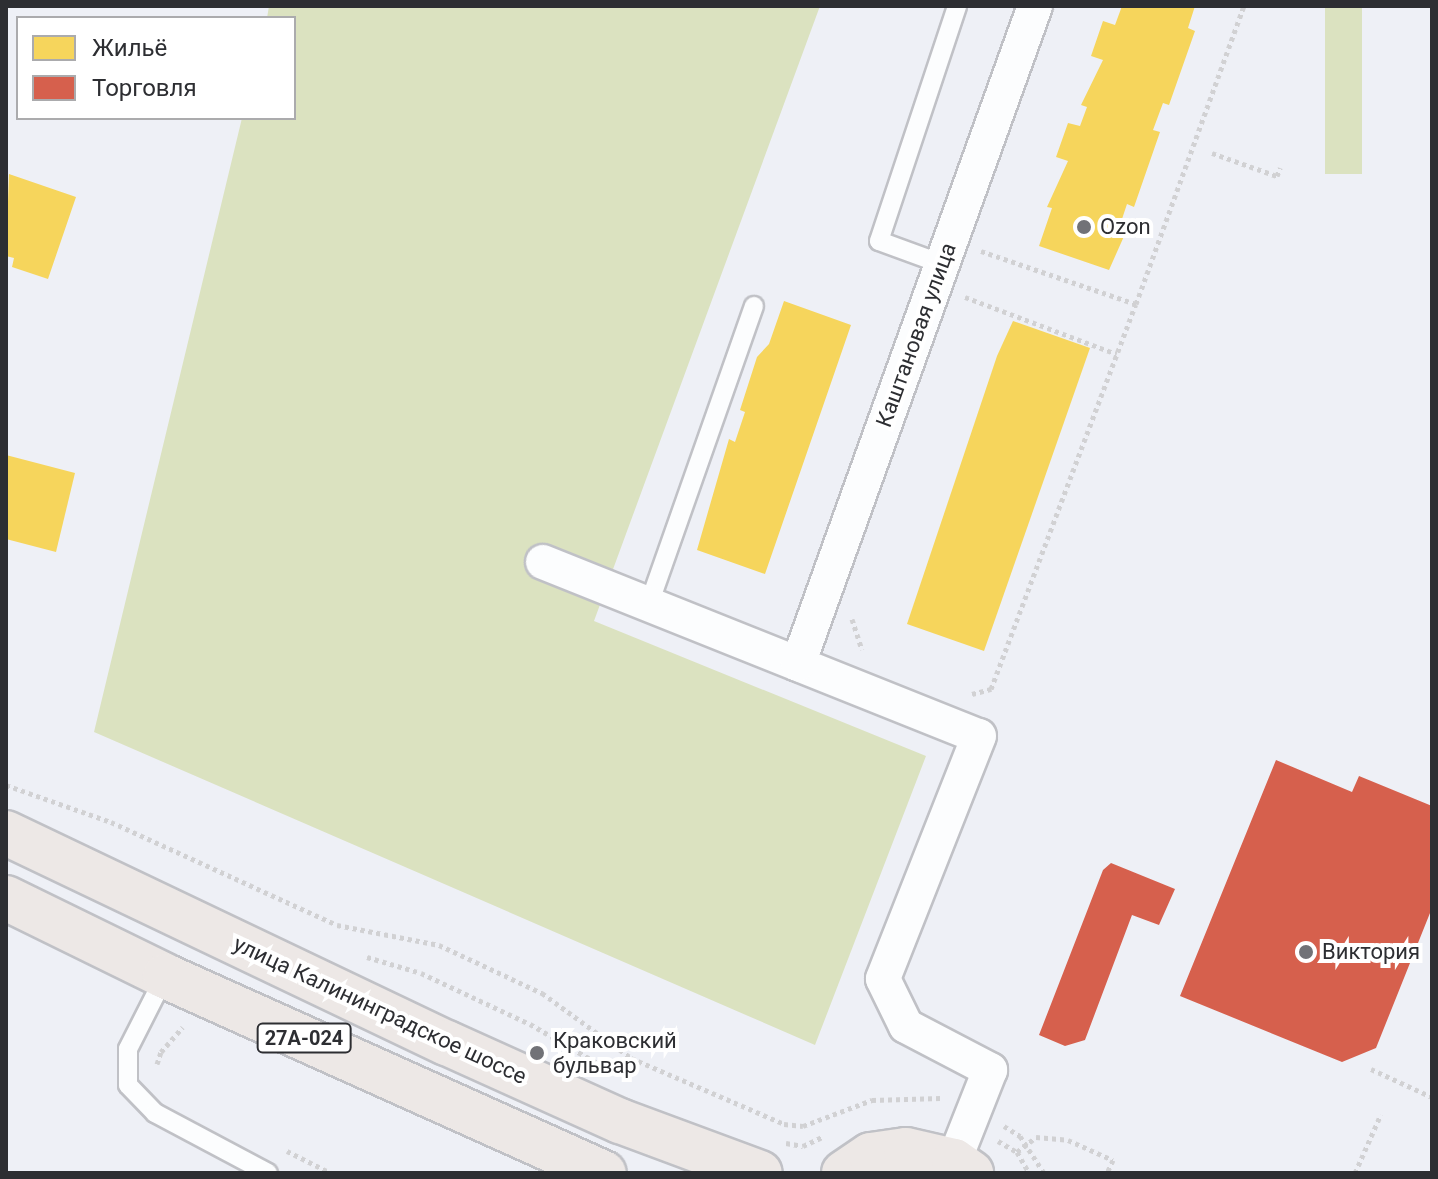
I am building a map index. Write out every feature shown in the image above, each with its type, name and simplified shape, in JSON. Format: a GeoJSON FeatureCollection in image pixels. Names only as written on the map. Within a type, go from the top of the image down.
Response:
{"type":"FeatureCollection","features":[{"type":"Feature","properties":{"kind":"main road","name":"улица Калининградское шоссе"},"geometry":{"type":"LineString","coordinates":[[6,833],[620,1121],[770,1158]]}},
{"type":"Feature","properties":{"kind":"main road","name":"27А-024"},"geometry":{"type":"LineString","coordinates":[[6,898],[165,976],[604,1173]]}},
{"type":"Feature","properties":{"kind":"main road"},"geometry":{"type":"LineString","coordinates":[[835,1154],[871,1155],[906,1150],[963,1167]]}},
{"type":"Feature","properties":{"kind":"street","name":"Каштановая улица"},"geometry":{"type":"LineString","coordinates":[[798,664],[955,275],[1035,6]]}},
{"type":"Feature","properties":{"kind":"street"},"geometry":{"type":"LineString","coordinates":[[543,562],[979,736],[883,979],[906,1026],[990,1070],[975,1108],[963,1167]]}},
{"type":"Feature","properties":{"kind":"lane"},"geometry":{"type":"LineString","coordinates":[[955,275],[879,241],[957,6]]}},
{"type":"Feature","properties":{"kind":"lane"},"geometry":{"type":"LineString","coordinates":[[649,604],[754,306]]}},
{"type":"Feature","properties":{"kind":"lane"},"geometry":{"type":"LineString","coordinates":[[165,976],[128,1049],[128,1085],[155,1113],[268,1173]]}},
{"type":"Feature","properties":{"kind":"path"},"geometry":{"type":"LineString","coordinates":[[960,689],[974,695],[991,689],[1244,6]]}},
{"type":"Feature","properties":{"kind":"path"},"geometry":{"type":"LineString","coordinates":[[1212,153],[1276,180],[1280,168]]}},
{"type":"Feature","properties":{"kind":"path"},"geometry":{"type":"LineString","coordinates":[[976,262],[980,251],[1136,304]]}},
{"type":"Feature","properties":{"kind":"path"},"geometry":{"type":"LineString","coordinates":[[955,275],[964,297],[959,311]]}},
{"type":"Feature","properties":{"kind":"path"},"geometry":{"type":"LineString","coordinates":[[964,297],[1117,354]]}},
{"type":"Feature","properties":{"kind":"path"},"geometry":{"type":"LineString","coordinates":[[851,614],[858,648],[873,653]]}},
{"type":"Feature","properties":{"kind":"path"},"geometry":{"type":"LineString","coordinates":[[6,785],[111,822],[337,925],[439,945],[542,993],[631,1058],[784,1124],[803,1126],[872,1100],[941,1098],[975,1108],[1026,1145],[1044,1173]]}},
{"type":"Feature","properties":{"kind":"path"},"geometry":{"type":"LineString","coordinates":[[352,953],[421,973],[530,1024],[612,1071]]}},
{"type":"Feature","properties":{"kind":"path"},"geometry":{"type":"LineString","coordinates":[[156,1070],[161,1052],[184,1026]]}},
{"type":"Feature","properties":{"kind":"path"},"geometry":{"type":"LineString","coordinates":[[1371,1069],[1432,1097]]}},
{"type":"Feature","properties":{"kind":"path"},"geometry":{"type":"LineString","coordinates":[[1355,1173],[1381,1114]]}},
{"type":"Feature","properties":{"kind":"path"},"geometry":{"type":"LineString","coordinates":[[1029,1173],[1017,1152],[1036,1137],[1068,1140],[1113,1160],[1107,1173]]}},
{"type":"Feature","properties":{"kind":"path"},"geometry":{"type":"LineString","coordinates":[[275,1146],[331,1173]]}},
{"type":"Feature","properties":{"kind":"path"},"geometry":{"type":"LineString","coordinates":[[770,1158],[803,1146],[835,1154]]}},
{"type":"Feature","properties":{"kind":"green space"},"geometry":{"type":"Polygon","coordinates":[[[269,6],[820,6],[594,621],[926,756],[815,1045],[94,732],[242,120],[296,120],[296,16],[267,16],[269,6]]]}},
{"type":"Feature","properties":{"kind":"green space"},"geometry":{"type":"Polygon","coordinates":[[[1325,6],[1362,6],[1362,174],[1325,174],[1325,6]]]}},
{"type":"Feature","properties":{"kind":"building: Жильё"},"geometry":{"type":"Polygon","coordinates":[[[1122,6],[1195,6],[1188,28],[1195,31],[1169,105],[1163,103],[1153,130],[1160,132],[1134,207],[1127,204],[1118,231],[1125,234],[1109,270],[1039,246],[1052,208],[1047,207],[1068,161],[1056,157],[1068,123],[1080,126],[1087,107],[1081,105],[1103,60],[1091,56],[1103,21],[1115,25],[1122,6]]]}},
{"type":"Feature","properties":{"kind":"building: Жильё"},"geometry":{"type":"Polygon","coordinates":[[[9,174],[76,197],[48,279],[12,267],[14,258],[6,256],[9,174]]]}},
{"type":"Feature","properties":{"kind":"building: Жильё"},"geometry":{"type":"Polygon","coordinates":[[[784,301],[851,325],[765,574],[697,550],[729,439],[735,442],[745,412],[740,410],[757,357],[769,344],[784,301]]]}},
{"type":"Feature","properties":{"kind":"building: Жильё"},"geometry":{"type":"Polygon","coordinates":[[[1013,321],[1090,348],[984,651],[907,624],[997,356],[1013,321]]]}},
{"type":"Feature","properties":{"kind":"building: Жильё"},"geometry":{"type":"Polygon","coordinates":[[[6,455],[75,473],[56,552],[6,539],[6,455]]]}},
{"type":"Feature","properties":{"kind":"building: Торговля","name":"Виктория"},"geometry":{"type":"Polygon","coordinates":[[[1276,760],[1352,792],[1359,776],[1432,806],[1432,908],[1376,1048],[1342,1062],[1180,996],[1276,760]]]}},
{"type":"Feature","properties":{"kind":"building: Торговля"},"geometry":{"type":"Polygon","coordinates":[[[1111,863],[1175,889],[1159,925],[1132,915],[1085,1040],[1065,1046],[1039,1035],[1103,870],[1111,863]]]}},
{"type":"Feature","properties":{"kind":"place","name":"Ozon"},"geometry":{"type":"Point","coordinates":[1084,227]}},
{"type":"Feature","properties":{"kind":"place","name":"Виктория"},"geometry":{"type":"Point","coordinates":[1306,952]}},
{"type":"Feature","properties":{"kind":"place","name":"Краковский бульвар"},"geometry":{"type":"Point","coordinates":[537,1053]}}]}
